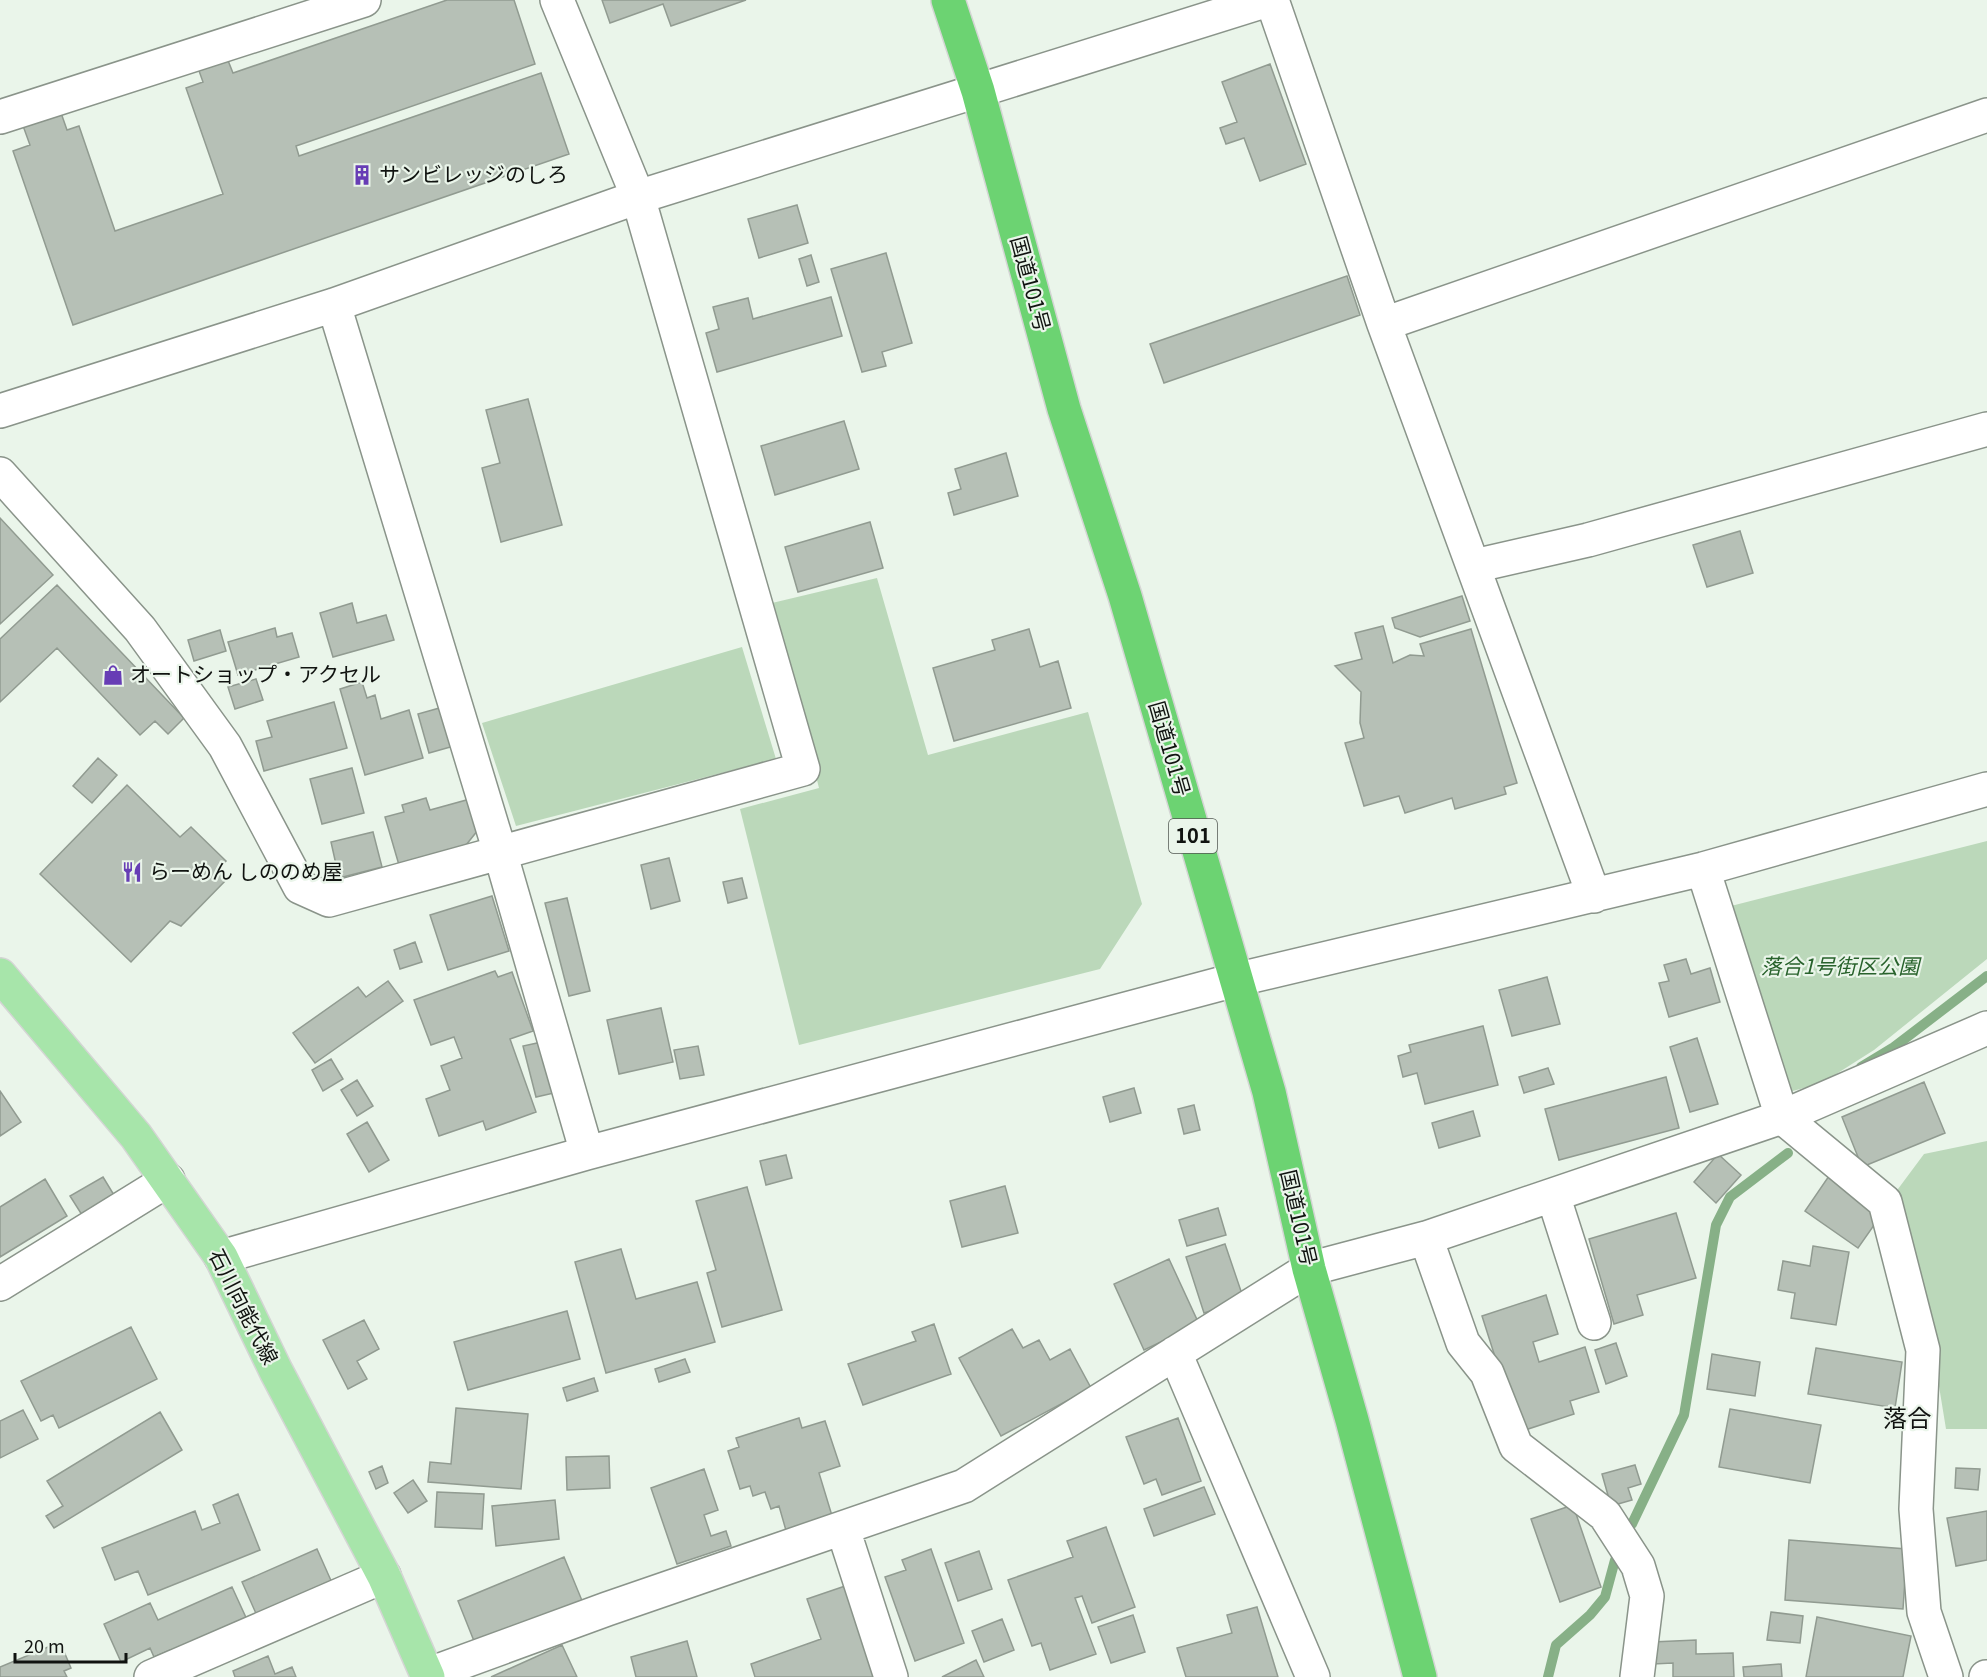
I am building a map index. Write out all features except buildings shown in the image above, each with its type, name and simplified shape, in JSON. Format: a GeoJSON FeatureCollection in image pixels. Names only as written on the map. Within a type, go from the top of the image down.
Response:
{"type":"FeatureCollection","features":[{"type":"Feature","properties":{"kind":"highway","name":"国道101号"},"geometry":{"type":"LineString","coordinates":[[948,0],[978,91],[1064,409],[1125,596],[1269,1092],[1309,1269],[1352,1420],[1420,1677]]}},
{"type":"Feature","properties":{"kind":"main road","name":"石川向能代線"},"geometry":{"type":"LineString","coordinates":[[0,975],[136,1136],[221,1257],[276,1371],[384,1576],[427,1676]]}},
{"type":"Feature","properties":{"kind":"street"},"geometry":{"type":"LineString","coordinates":[[0,117],[364,0]]}},
{"type":"Feature","properties":{"kind":"street"},"geometry":{"type":"LineString","coordinates":[[0,474],[140,629],[225,746],[300,888],[329,900],[803,769],[638,197],[557,0]]}},
{"type":"Feature","properties":{"kind":"street"},"geometry":{"type":"LineString","coordinates":[[0,411],[334,305],[638,197],[1268,0]]}},
{"type":"Feature","properties":{"kind":"street"},"geometry":{"type":"LineString","coordinates":[[1272,0],[1384,324],[1594,896]]}},
{"type":"Feature","properties":{"kind":"street"},"geometry":{"type":"LineString","coordinates":[[1384,324],[1987,115]]}},
{"type":"Feature","properties":{"kind":"street"},"geometry":{"type":"LineString","coordinates":[[334,305],[500,852],[587,1153]]}},
{"type":"Feature","properties":{"kind":"street"},"geometry":{"type":"LineString","coordinates":[[1474,566],[1588,540],[1987,429]]}},
{"type":"Feature","properties":{"kind":"street"},"geometry":{"type":"LineString","coordinates":[[221,1257],[587,1153],[1235,980],[1703,869],[1987,789]]}},
{"type":"Feature","properties":{"kind":"street"},"geometry":{"type":"LineString","coordinates":[[1703,869],[1782,1117],[1885,1202],[1923,1350],[1916,1509],[1924,1612],[1946,1677]]}},
{"type":"Feature","properties":{"kind":"street"},"geometry":{"type":"LineString","coordinates":[[427,1676],[608,1609],[964,1486],[1309,1269],[1426,1238],[1782,1117],[1987,1028]]}},
{"type":"Feature","properties":{"kind":"street"},"geometry":{"type":"LineString","coordinates":[[0,1284],[168,1180]]}},
{"type":"Feature","properties":{"kind":"street"},"geometry":{"type":"LineString","coordinates":[[1553,1195],[1594,1323]]}},
{"type":"Feature","properties":{"kind":"street"},"geometry":{"type":"LineString","coordinates":[[1426,1238],[1463,1343],[1487,1373],[1516,1446],[1605,1515],[1638,1566],[1647,1596],[1637,1677]]}},
{"type":"Feature","properties":{"kind":"street"},"geometry":{"type":"LineString","coordinates":[[1175,1353],[1313,1677]]}},
{"type":"Feature","properties":{"kind":"street"},"geometry":{"type":"LineString","coordinates":[[843,1529],[891,1677]]}},
{"type":"Feature","properties":{"kind":"street"},"geometry":{"type":"LineString","coordinates":[[151,1677],[384,1576]]}},
{"type":"Feature","properties":{"kind":"green space"},"geometry":{"type":"Polygon","coordinates":[[[877,578],[928,755],[1088,712],[1142,904],[1100,969],[799,1045],[740,809],[819,788],[772,603],[877,578]]]}},
{"type":"Feature","properties":{"kind":"green space"},"geometry":{"type":"Polygon","coordinates":[[[742,647],[776,759],[516,826],[482,723],[742,647]]]}},
{"type":"Feature","properties":{"kind":"green space","name":"落合1号街区公園"},"geometry":{"type":"Polygon","coordinates":[[[1987,841],[1987,959],[1874,1050],[1822,1083],[1789,1092],[1731,906],[1987,841]]]}},
{"type":"Feature","properties":{"kind":"green space"},"geometry":{"type":"Polygon","coordinates":[[[1987,1141],[1987,1429],[1946,1429],[1930,1331],[1898,1189],[1924,1154],[1987,1141]]]}},
{"type":"Feature","properties":{"kind":"waterway"},"geometry":{"type":"LineString","coordinates":[[1861,1067],[1894,1047],[1987,976]]}},
{"type":"Feature","properties":{"kind":"waterway"},"geometry":{"type":"LineString","coordinates":[[1632,1524],[1684,1415],[1716,1225],[1730,1197],[1788,1153]]}},
{"type":"Feature","properties":{"kind":"waterway"},"geometry":{"type":"LineString","coordinates":[[1548,1677],[1556,1645],[1590,1615],[1605,1597],[1615,1560]]}},
{"type":"Feature","properties":{"kind":"place","name":"サンビレッジのしろ"},"geometry":{"type":"Point","coordinates":[362,175]}},
{"type":"Feature","properties":{"kind":"place","name":"オートショップ・アクセル"},"geometry":{"type":"Point","coordinates":[113,675]}},
{"type":"Feature","properties":{"kind":"place","name":"らーめん しののめ屋"},"geometry":{"type":"Point","coordinates":[132,872]}},
{"type":"Feature","properties":{"kind":"district","name":"落合"},"geometry":{"type":"Point","coordinates":[1907,1419]}}]}
